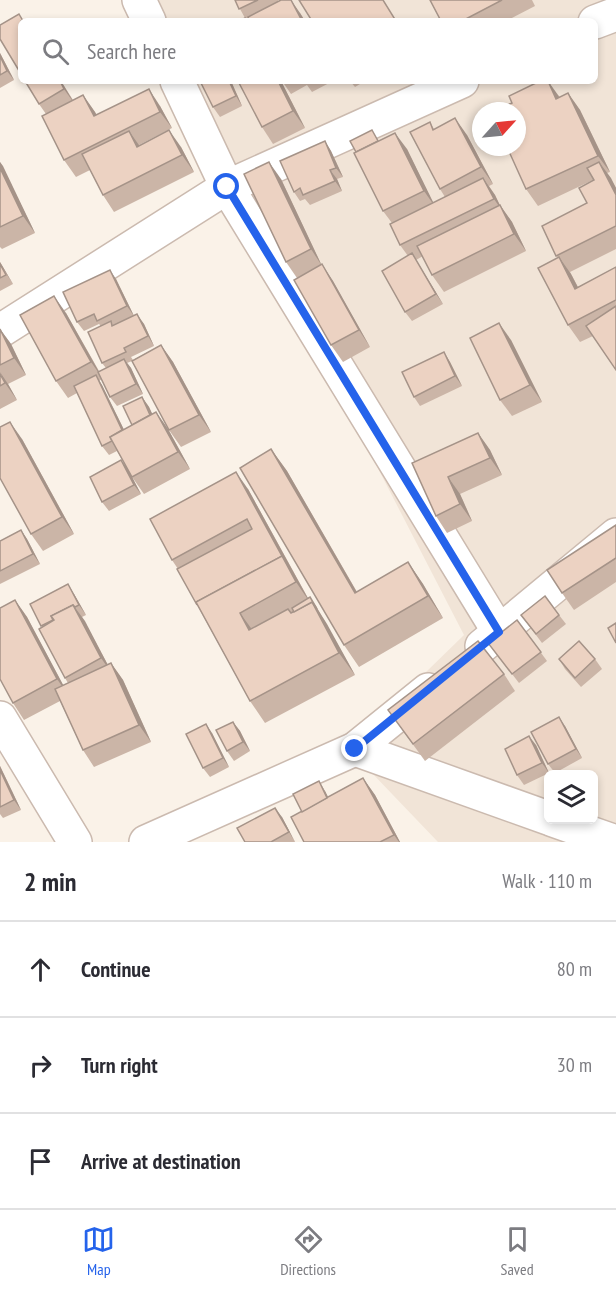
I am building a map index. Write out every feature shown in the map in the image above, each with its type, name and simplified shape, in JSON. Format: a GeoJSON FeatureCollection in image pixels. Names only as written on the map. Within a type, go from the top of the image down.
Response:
{"type":"FeatureCollection","features":[{"type":"Feature","properties":{"kind":"street"},"geometry":{"type":"LineString","coordinates":[[139,0],[148,18]]}},
{"type":"Feature","properties":{"kind":"street"},"geometry":{"type":"LineString","coordinates":[[598,21],[616,14]]}},
{"type":"Feature","properties":{"kind":"street"},"geometry":{"type":"LineString","coordinates":[[178,84],[227,187],[499,632]]}},
{"type":"Feature","properties":{"kind":"street"},"geometry":{"type":"LineString","coordinates":[[0,331],[227,187],[455,84]]}},
{"type":"Feature","properties":{"kind":"street"},"geometry":{"type":"LineString","coordinates":[[146,842],[194,832],[355,749],[616,535]]}},
{"type":"Feature","properties":{"kind":"street"},"geometry":{"type":"LineString","coordinates":[[0,718],[75,842]]}},
{"type":"Feature","properties":{"kind":"street"},"geometry":{"type":"LineString","coordinates":[[355,749],[544,816]]}},
{"type":"Feature","properties":{"kind":"street"},"geometry":{"type":"LineString","coordinates":[[567,824],[616,842]]}},
{"type":"Feature","properties":{"kind":"shaded area"},"geometry":{"type":"Polygon","coordinates":[[[136,0],[616,0],[616,842],[438,842],[348,748],[464,635],[180,84],[598,84],[598,18],[145,18],[136,0]]]}},
{"type":"Feature","properties":{"kind":"building"},"geometry":{"type":"Polygon","coordinates":[[[235,0],[258,0],[239,9],[235,0]]]}},
{"type":"Feature","properties":{"kind":"building"},"geometry":{"type":"Polygon","coordinates":[[[281,0],[291,0],[300,18],[248,18],[281,0]]]}},
{"type":"Feature","properties":{"kind":"building"},"geometry":{"type":"Polygon","coordinates":[[[299,0],[383,0],[394,18],[310,18],[299,0]]]}},
{"type":"Feature","properties":{"kind":"building"},"geometry":{"type":"Polygon","coordinates":[[[430,0],[502,0],[468,18],[439,18],[430,0]]]}},
{"type":"Feature","properties":{"kind":"building"},"geometry":{"type":"Polygon","coordinates":[[[19,14],[21,18],[18,18],[18,69],[0,39],[0,25],[19,14]]]}},
{"type":"Feature","properties":{"kind":"building"},"geometry":{"type":"Polygon","coordinates":[[[0,56],[7,71],[0,75],[0,56]]]}},
{"type":"Feature","properties":{"kind":"building"},"geometry":{"type":"Polygon","coordinates":[[[27,84],[62,84],[64,89],[39,104],[27,84]]]}},
{"type":"Feature","properties":{"kind":"building"},"geometry":{"type":"Polygon","coordinates":[[[202,84],[230,84],[236,96],[213,107],[202,84]]]}},
{"type":"Feature","properties":{"kind":"building"},"geometry":{"type":"Polygon","coordinates":[[[240,84],[280,84],[293,111],[262,127],[240,84]]]}},
{"type":"Feature","properties":{"kind":"building"},"geometry":{"type":"Polygon","coordinates":[[[534,84],[549,84],[556,99],[568,93],[598,156],[526,189],[511,156],[526,156],[526,102],[512,102],[509,96],[534,84]]]}},
{"type":"Feature","properties":{"kind":"building"},"geometry":{"type":"Polygon","coordinates":[[[149,89],[160,112],[64,160],[42,116],[83,95],[94,116],[149,89]]]}},
{"type":"Feature","properties":{"kind":"building"},"geometry":{"type":"Polygon","coordinates":[[[455,118],[472,150],[472,156],[475,156],[481,167],[440,189],[410,132],[430,122],[433,130],[455,118]]]}},
{"type":"Feature","properties":{"kind":"building"},"geometry":{"type":"Polygon","coordinates":[[[169,130],[182,155],[103,195],[82,154],[129,131],[137,147],[169,130]]]}},
{"type":"Feature","properties":{"kind":"building"},"geometry":{"type":"Polygon","coordinates":[[[372,130],[378,141],[356,152],[350,141],[372,130]]]}},
{"type":"Feature","properties":{"kind":"building"},"geometry":{"type":"Polygon","coordinates":[[[395,133],[424,191],[383,211],[354,153],[395,133]]]}},
{"type":"Feature","properties":{"kind":"building"},"geometry":{"type":"Polygon","coordinates":[[[325,141],[336,168],[330,170],[335,181],[303,195],[300,188],[294,192],[280,161],[325,141]]]}},
{"type":"Feature","properties":{"kind":"building"},"geometry":{"type":"Polygon","coordinates":[[[269,162],[311,249],[286,262],[244,174],[269,162]]]}},
{"type":"Feature","properties":{"kind":"building"},"geometry":{"type":"Polygon","coordinates":[[[599,162],[616,195],[616,226],[556,256],[542,226],[587,203],[579,188],[594,180],[587,168],[599,162]]]}},
{"type":"Feature","properties":{"kind":"building"},"geometry":{"type":"Polygon","coordinates":[[[0,168],[23,216],[0,227],[0,168]]]}},
{"type":"Feature","properties":{"kind":"building"},"geometry":{"type":"Polygon","coordinates":[[[483,178],[494,199],[400,245],[390,224],[483,178]]]}},
{"type":"Feature","properties":{"kind":"building"},"geometry":{"type":"Polygon","coordinates":[[[500,205],[514,234],[432,275],[417,246],[500,205]]]}},
{"type":"Feature","properties":{"kind":"building"},"geometry":{"type":"Polygon","coordinates":[[[412,253],[436,294],[405,312],[382,271],[412,253]]]}},
{"type":"Feature","properties":{"kind":"building"},"geometry":{"type":"Polygon","coordinates":[[[559,257],[575,289],[616,267],[616,300],[568,325],[538,268],[559,257]]]}},
{"type":"Feature","properties":{"kind":"building"},"geometry":{"type":"Polygon","coordinates":[[[0,264],[6,275],[0,278],[0,264]]]}},
{"type":"Feature","properties":{"kind":"building"},"geometry":{"type":"Polygon","coordinates":[[[322,264],[359,330],[331,345],[294,280],[322,264]]]}},
{"type":"Feature","properties":{"kind":"building"},"geometry":{"type":"Polygon","coordinates":[[[110,270],[127,306],[97,321],[94,314],[77,322],[63,292],[110,270]]]}},
{"type":"Feature","properties":{"kind":"building"},"geometry":{"type":"Polygon","coordinates":[[[54,296],[91,362],[56,381],[20,315],[54,296]]]}},
{"type":"Feature","properties":{"kind":"building"},"geometry":{"type":"Polygon","coordinates":[[[616,306],[616,370],[586,326],[616,306]]]}},
{"type":"Feature","properties":{"kind":"building"},"geometry":{"type":"Polygon","coordinates":[[[137,314],[148,336],[124,348],[126,352],[102,363],[88,332],[111,321],[112,326],[137,314]]]}},
{"type":"Feature","properties":{"kind":"building"},"geometry":{"type":"Polygon","coordinates":[[[499,323],[530,385],[500,400],[470,338],[499,323]]]}},
{"type":"Feature","properties":{"kind":"building"},"geometry":{"type":"Polygon","coordinates":[[[0,329],[14,358],[0,365],[0,329]]]}},
{"type":"Feature","properties":{"kind":"building"},"geometry":{"type":"Polygon","coordinates":[[[161,345],[199,415],[169,430],[132,361],[161,345]]]}},
{"type":"Feature","properties":{"kind":"building"},"geometry":{"type":"Polygon","coordinates":[[[444,352],[455,376],[414,397],[402,372],[444,352]]]}},
{"type":"Feature","properties":{"kind":"building"},"geometry":{"type":"Polygon","coordinates":[[[124,359],[136,384],[110,397],[98,372],[124,359]]]}},
{"type":"Feature","properties":{"kind":"building"},"geometry":{"type":"Polygon","coordinates":[[[0,374],[5,383],[0,386],[0,374]]]}},
{"type":"Feature","properties":{"kind":"building"},"geometry":{"type":"Polygon","coordinates":[[[96,375],[122,430],[110,437],[112,441],[102,446],[74,386],[96,375]]]}},
{"type":"Feature","properties":{"kind":"building"},"geometry":{"type":"Polygon","coordinates":[[[142,397],[150,415],[132,425],[123,406],[142,397]]]}},
{"type":"Feature","properties":{"kind":"building"},"geometry":{"type":"Polygon","coordinates":[[[156,412],[178,452],[132,477],[110,437],[156,412]]]}},
{"type":"Feature","properties":{"kind":"building"},"geometry":{"type":"Polygon","coordinates":[[[10,422],[62,517],[31,534],[0,478],[0,427],[10,422]]]}},
{"type":"Feature","properties":{"kind":"building"},"geometry":{"type":"Polygon","coordinates":[[[478,433],[490,458],[448,477],[460,504],[436,516],[412,463],[478,433]]]}},
{"type":"Feature","properties":{"kind":"building"},"geometry":{"type":"Polygon","coordinates":[[[271,449],[355,593],[408,562],[428,596],[344,645],[240,468],[271,449]]]}},
{"type":"Feature","properties":{"kind":"building"},"geometry":{"type":"Polygon","coordinates":[[[121,460],[134,485],[102,502],[90,477],[121,460]]]}},
{"type":"Feature","properties":{"kind":"building"},"geometry":{"type":"Polygon","coordinates":[[[236,472],[282,556],[196,602],[197,605],[177,569],[252,529],[247,519],[172,560],[150,519],[236,472]]]}},
{"type":"Feature","properties":{"kind":"building"},"geometry":{"type":"Polygon","coordinates":[[[616,525],[616,558],[562,593],[547,570],[616,525]]]}},
{"type":"Feature","properties":{"kind":"building"},"geometry":{"type":"Polygon","coordinates":[[[21,530],[33,554],[0,571],[0,541],[21,530]]]}},
{"type":"Feature","properties":{"kind":"building"},"geometry":{"type":"Polygon","coordinates":[[[282,556],[296,582],[240,613],[249,630],[288,609],[291,613],[312,602],[339,653],[250,701],[196,602],[282,556]]]}},
{"type":"Feature","properties":{"kind":"building"},"geometry":{"type":"Polygon","coordinates":[[[68,584],[79,605],[75,607],[73,605],[51,616],[53,620],[41,626],[30,604],[68,584]]]}},
{"type":"Feature","properties":{"kind":"building"},"geometry":{"type":"Polygon","coordinates":[[[545,596],[559,615],[536,634],[521,615],[545,596]]]}},
{"type":"Feature","properties":{"kind":"building"},"geometry":{"type":"Polygon","coordinates":[[[310,597],[317,609],[312,602],[294,612],[292,608],[310,597]]]}},
{"type":"Feature","properties":{"kind":"building"},"geometry":{"type":"Polygon","coordinates":[[[15,600],[57,679],[13,703],[0,679],[0,608],[15,600]]]}},
{"type":"Feature","properties":{"kind":"building"},"geometry":{"type":"Polygon","coordinates":[[[73,605],[101,658],[65,678],[39,629],[54,620],[51,616],[73,605]]]}},
{"type":"Feature","properties":{"kind":"building"},"geometry":{"type":"Polygon","coordinates":[[[517,620],[541,652],[512,674],[488,643],[517,620]]]}},
{"type":"Feature","properties":{"kind":"building"},"geometry":{"type":"Polygon","coordinates":[[[616,623],[616,643],[608,628],[616,623]]]}},
{"type":"Feature","properties":{"kind":"building"},"geometry":{"type":"Polygon","coordinates":[[[478,641],[504,674],[413,744],[388,710],[478,641]]]}},
{"type":"Feature","properties":{"kind":"building"},"geometry":{"type":"Polygon","coordinates":[[[579,641],[595,659],[575,678],[559,659],[579,641]]]}},
{"type":"Feature","properties":{"kind":"building"},"geometry":{"type":"Polygon","coordinates":[[[111,663],[139,725],[83,750],[55,689],[111,663]]]}},
{"type":"Feature","properties":{"kind":"building"},"geometry":{"type":"Polygon","coordinates":[[[559,717],[576,749],[548,764],[531,732],[559,717]]]}},
{"type":"Feature","properties":{"kind":"building"},"geometry":{"type":"Polygon","coordinates":[[[233,722],[243,742],[227,751],[216,730],[233,722]]]}},
{"type":"Feature","properties":{"kind":"building"},"geometry":{"type":"Polygon","coordinates":[[[206,724],[223,758],[203,768],[186,734],[206,724]]]}},
{"type":"Feature","properties":{"kind":"building"},"geometry":{"type":"Polygon","coordinates":[[[529,736],[542,763],[517,775],[505,749],[529,736]]]}},
{"type":"Feature","properties":{"kind":"building"},"geometry":{"type":"Polygon","coordinates":[[[0,770],[14,800],[0,807],[0,770]]]}},
{"type":"Feature","properties":{"kind":"building"},"geometry":{"type":"Polygon","coordinates":[[[363,778],[394,835],[380,842],[304,842],[291,817],[363,778]]]}},
{"type":"Feature","properties":{"kind":"building"},"geometry":{"type":"Polygon","coordinates":[[[319,781],[327,798],[302,812],[293,794],[319,781]]]}},
{"type":"Feature","properties":{"kind":"building"},"geometry":{"type":"Polygon","coordinates":[[[275,808],[289,832],[271,842],[245,842],[237,828],[275,808]]]}},
{"type":"Feature","properties":{"kind":"route"},"geometry":{"type":"LineString","coordinates":[[227,187],[499,632],[355,749]]}}]}
